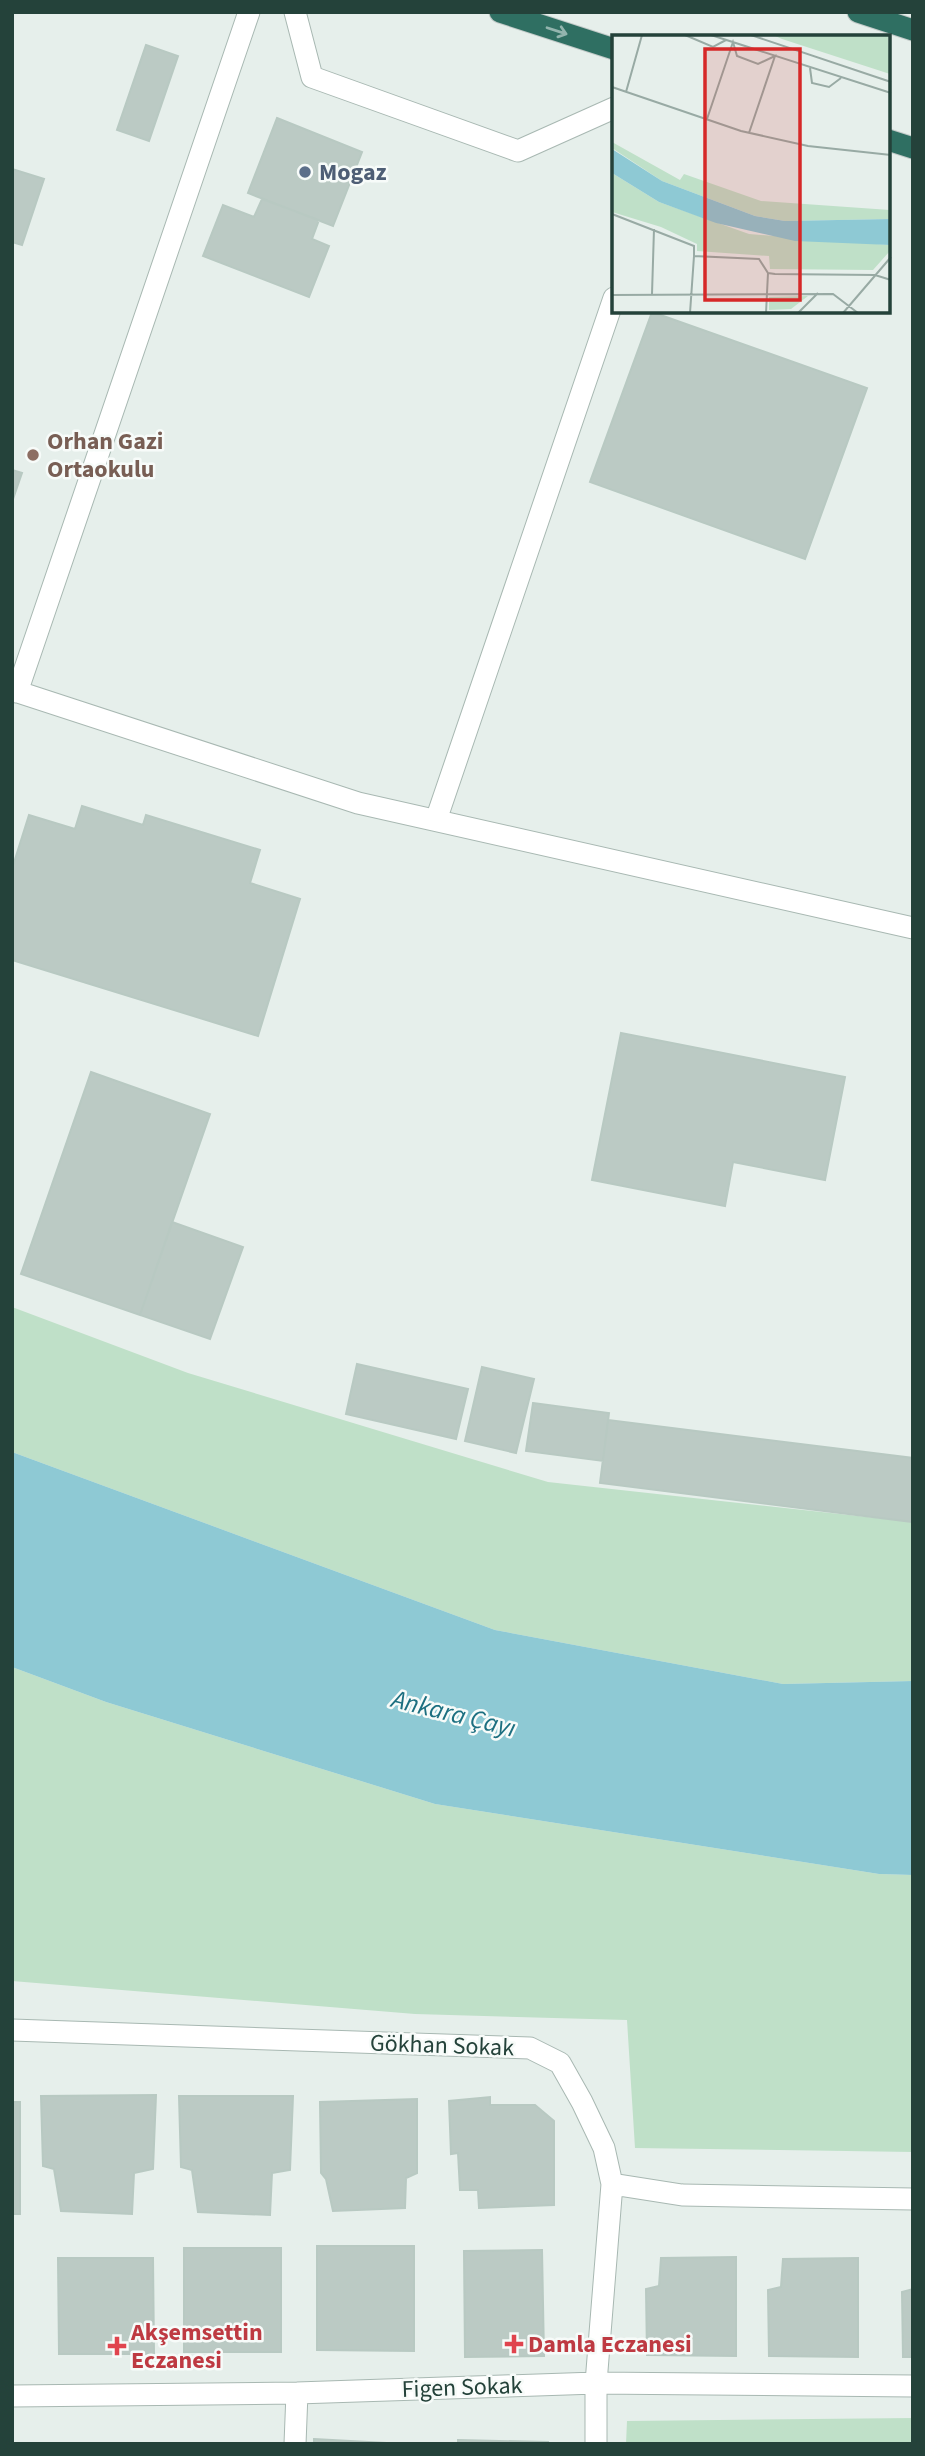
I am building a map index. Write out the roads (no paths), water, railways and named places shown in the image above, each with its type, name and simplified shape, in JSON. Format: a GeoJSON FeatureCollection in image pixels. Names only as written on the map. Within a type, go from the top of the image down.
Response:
{"type":"FeatureCollection","features":[{"type":"Feature","properties":{"kind":"highway"},"geometry":{"type":"LineString","coordinates":[[500,12],[612,49]]}},
{"type":"Feature","properties":{"kind":"highway"},"geometry":{"type":"LineString","coordinates":[[858,12],[913,30]]}},
{"type":"Feature","properties":{"kind":"highway"},"geometry":{"type":"LineString","coordinates":[[890,141],[913,148]]}},
{"type":"Feature","properties":{"kind":"street"},"geometry":{"type":"LineString","coordinates":[[249,12],[15,691],[358,803],[913,928]]}},
{"type":"Feature","properties":{"kind":"street"},"geometry":{"type":"LineString","coordinates":[[295,12],[312,77],[518,151],[612,109]]}},
{"type":"Feature","properties":{"kind":"street"},"geometry":{"type":"LineString","coordinates":[[436,820],[612,304]]}},
{"type":"Feature","properties":{"kind":"street","name":"Gökhan Sokak"},"geometry":{"type":"LineString","coordinates":[[12,2030],[530,2048],[561,2063],[604,2148],[612,2184],[596,2383],[596,2444]]}},
{"type":"Feature","properties":{"kind":"street"},"geometry":{"type":"LineString","coordinates":[[612,2184],[681,2195],[913,2199]]}},
{"type":"Feature","properties":{"kind":"street","name":"Figen Sokak"},"geometry":{"type":"LineString","coordinates":[[12,2396],[297,2393],[596,2383],[913,2386]]}},
{"type":"Feature","properties":{"kind":"street"},"geometry":{"type":"LineString","coordinates":[[295,2444],[297,2393]]}},
{"type":"Feature","properties":{"kind":"water","name":"Ankara Çayı"},"geometry":{"type":"Polygon","coordinates":[[[12,1452],[495,1630],[783,1684],[913,1681],[913,1875],[879,1874],[435,1804],[106,1702],[12,1667],[12,1452]]]}},
{"type":"Feature","properties":{"kind":"place","name":"Mogaz"},"geometry":{"type":"Point","coordinates":[305,172]}},
{"type":"Feature","properties":{"kind":"place","name":"Orhan Gazi Ortaokulu"},"geometry":{"type":"Point","coordinates":[33,455]}},
{"type":"Feature","properties":{"kind":"place","name":"Damla Eczanesi"},"geometry":{"type":"Point","coordinates":[514,2344]}},
{"type":"Feature","properties":{"kind":"place","name":"Akşemsettin Eczanesi"},"geometry":{"type":"Point","coordinates":[117,2346]}}]}
